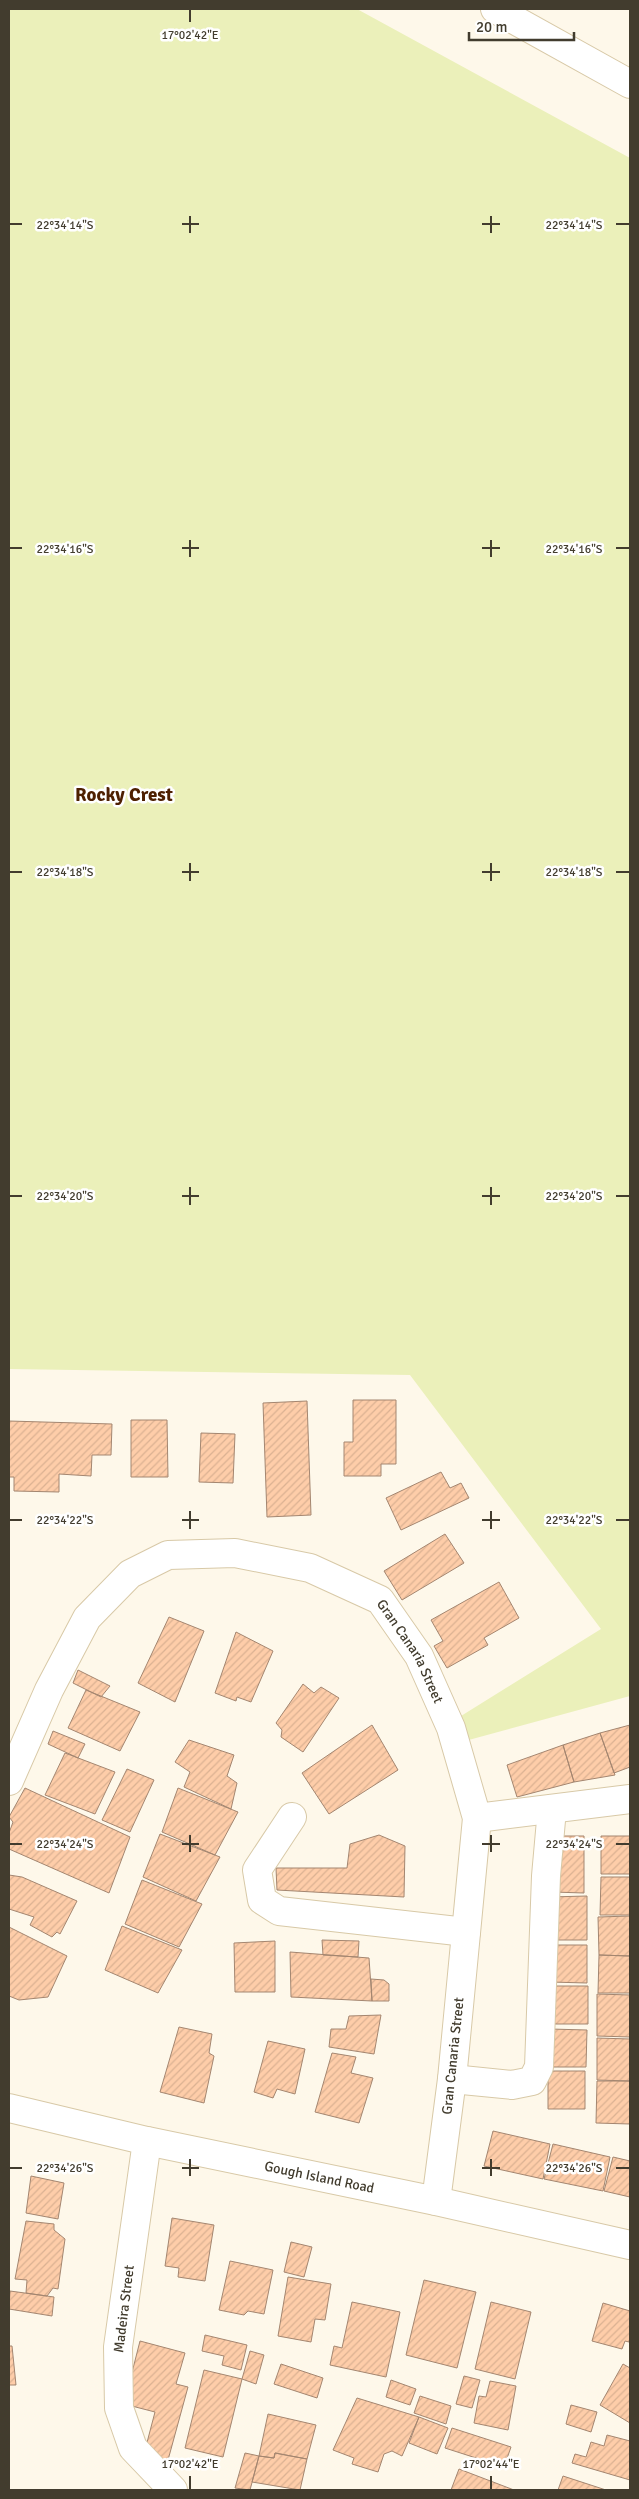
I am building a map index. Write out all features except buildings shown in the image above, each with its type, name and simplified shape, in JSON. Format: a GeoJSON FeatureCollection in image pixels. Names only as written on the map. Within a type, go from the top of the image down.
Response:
{"type":"FeatureCollection","features":[{"type":"Feature","properties":{"kind":"street"},"geometry":{"type":"LineString","coordinates":[[495,9],[629,79]]}},
{"type":"Feature","properties":{"kind":"street","name":"Gran Canaria Street"},"geometry":{"type":"LineString","coordinates":[[9,1781],[49,1690],[87,1618],[130,1574],[168,1555],[235,1553],[310,1568],[380,1600],[423,1665],[451,1728],[477,1818],[452,2079],[436,2201]]}},
{"type":"Feature","properties":{"kind":"street"},"geometry":{"type":"LineString","coordinates":[[477,1818],[630,1799]]}},
{"type":"Feature","properties":{"kind":"street"},"geometry":{"type":"LineString","coordinates":[[452,2079],[512,2085],[532,2081],[540,2067],[546,1885],[552,1809]]}},
{"type":"Feature","properties":{"kind":"street"},"geometry":{"type":"LineString","coordinates":[[292,1817],[257,1870],[262,1900],[279,1910],[466,1932]]}},
{"type":"Feature","properties":{"kind":"street","name":"Gough Island Road"},"geometry":{"type":"LineString","coordinates":[[9,2108],[147,2141],[436,2201],[630,2245]]}},
{"type":"Feature","properties":{"kind":"street","name":"Madeira Street"},"geometry":{"type":"LineString","coordinates":[[147,2141],[118,2346],[119,2408],[133,2448],[173,2490]]}},
{"type":"Feature","properties":{"kind":"green space"},"geometry":{"type":"Polygon","coordinates":[[[9,9],[357,9],[630,158],[630,1696],[465,1741],[461,1716],[601,1629],[410,1375],[9,1369],[9,9]]]}},
{"type":"Feature","properties":{"kind":"district","name":"Rocky Crest"},"geometry":{"type":"Point","coordinates":[124,795]}}]}
